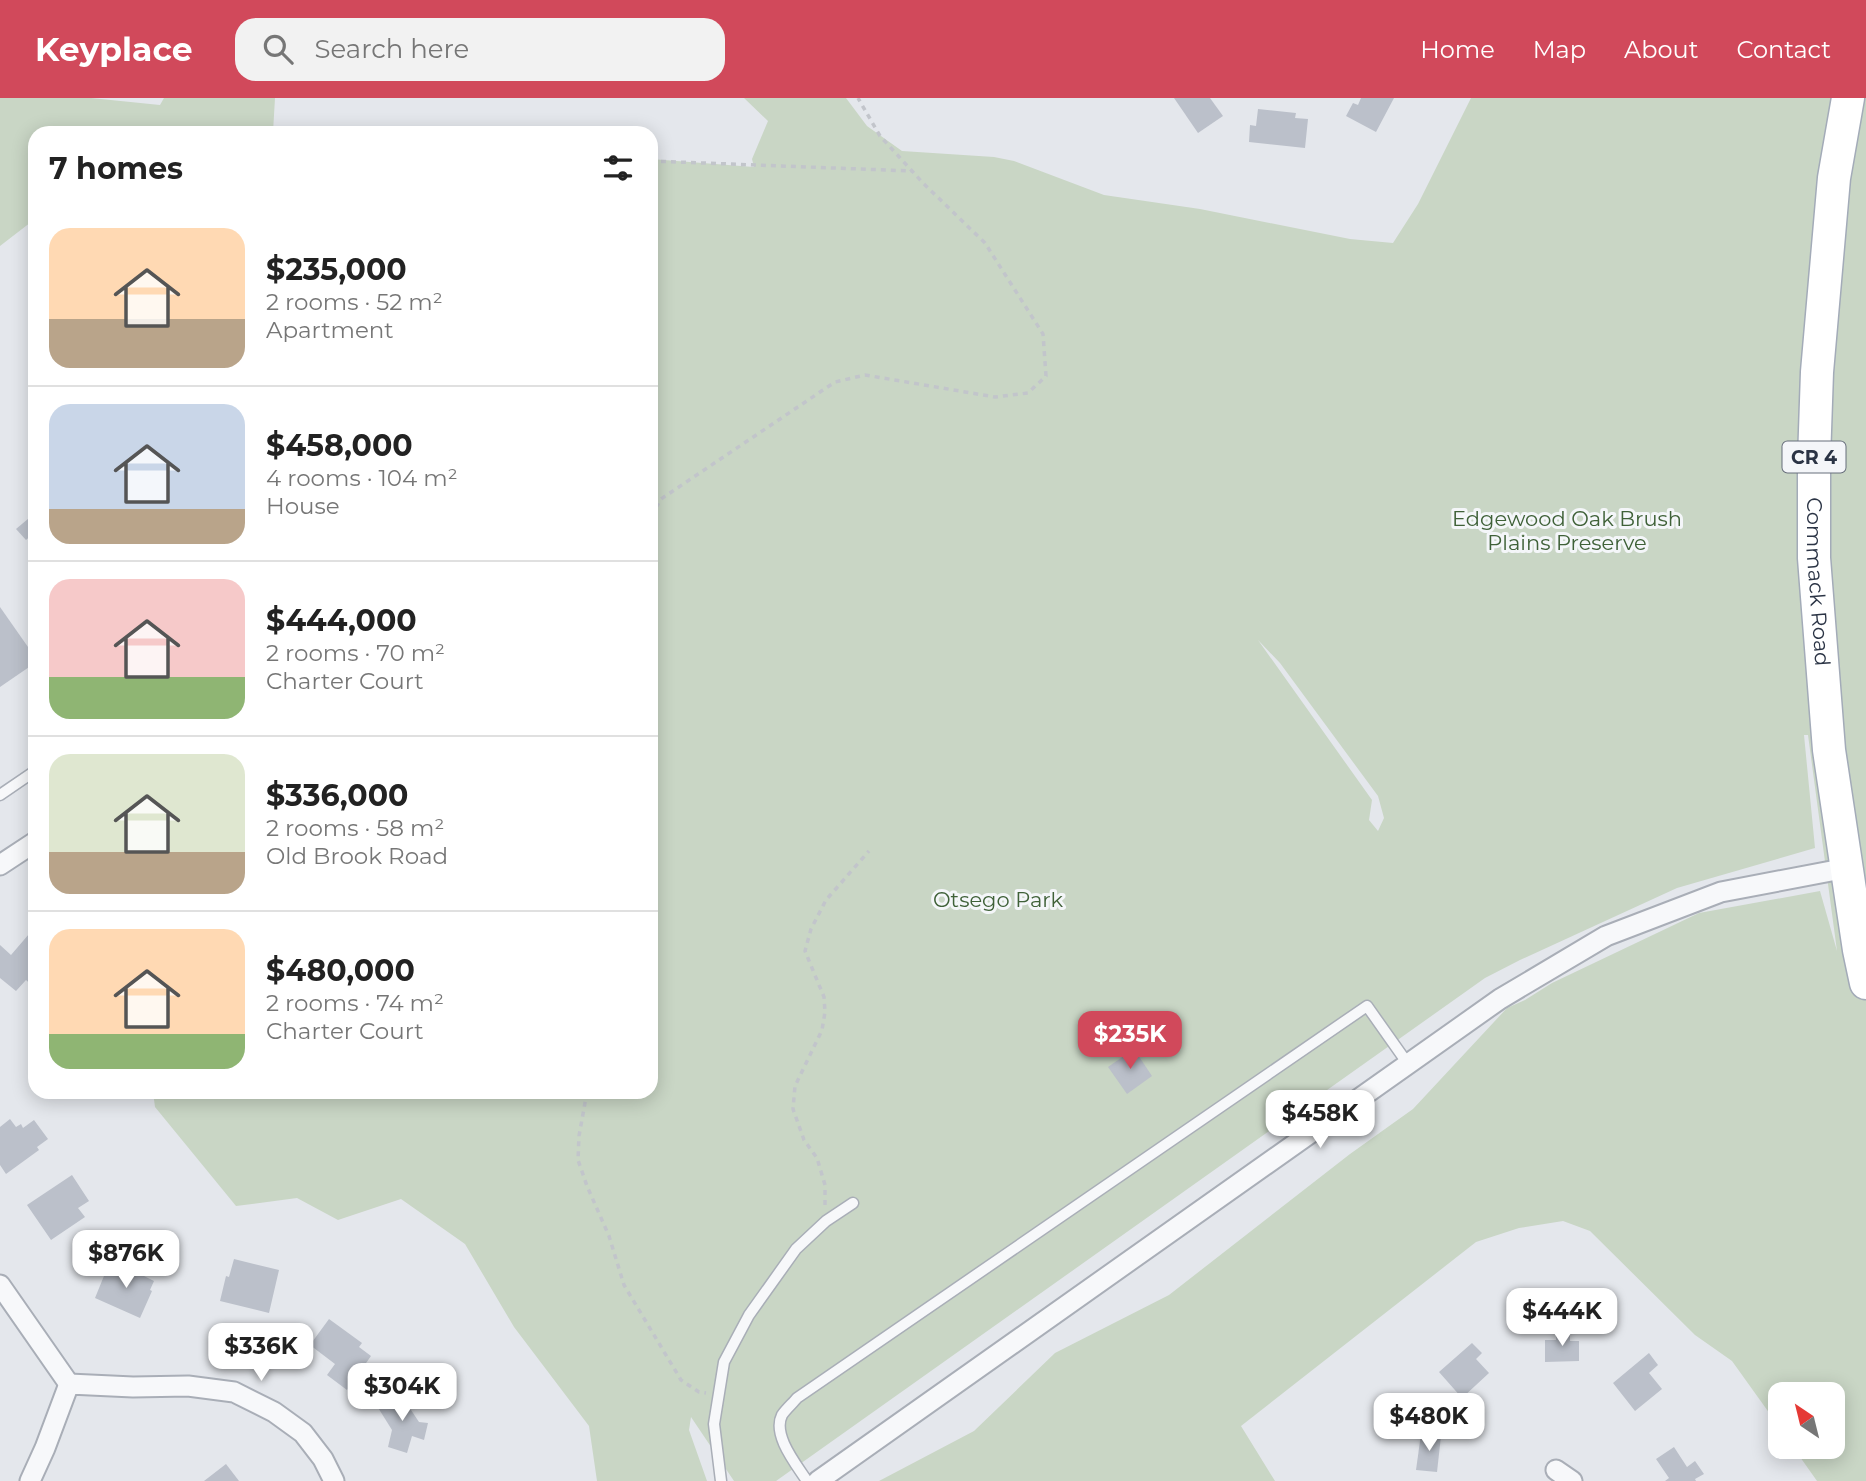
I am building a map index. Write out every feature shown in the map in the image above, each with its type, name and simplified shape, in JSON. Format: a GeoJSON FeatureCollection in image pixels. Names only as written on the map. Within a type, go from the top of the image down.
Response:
{"type":"FeatureCollection","features":[{"type":"Feature","properties":{"kind":"main road","name":"Commack Road"},"geometry":{"type":"LineString","coordinates":[[1848,98],[1835,178],[1817,372],[1814,558],[1829,750],[1866,983]]}},
{"type":"Feature","properties":{"kind":"street"},"geometry":{"type":"LineString","coordinates":[[0,865],[28,847]]}},
{"type":"Feature","properties":{"kind":"street"},"geometry":{"type":"LineString","coordinates":[[818,1481],[1500,999],[1606,936],[1721,892],[1847,869]]}},
{"type":"Feature","properties":{"kind":"street"},"geometry":{"type":"LineString","coordinates":[[0,1285],[69,1384]]}},
{"type":"Feature","properties":{"kind":"street"},"geometry":{"type":"LineString","coordinates":[[30,1481],[69,1384]]}},
{"type":"Feature","properties":{"kind":"street"},"geometry":{"type":"LineString","coordinates":[[69,1384],[188,1386],[234,1392],[274,1412],[303,1433],[323,1459],[334,1481]]}},
{"type":"Feature","properties":{"kind":"lane"},"geometry":{"type":"LineString","coordinates":[[0,795],[28,776]]}},
{"type":"Feature","properties":{"kind":"lane"},"geometry":{"type":"LineString","coordinates":[[807,1481],[786,1448],[779,1429],[782,1415],[797,1398],[1367,1006],[1408,1064]]}},
{"type":"Feature","properties":{"kind":"lane"},"geometry":{"type":"LineString","coordinates":[[721,1481],[714,1424],[724,1362],[748,1315],[796,1249],[819,1227],[853,1203]]}},
{"type":"Feature","properties":{"kind":"path"},"geometry":{"type":"LineString","coordinates":[[658,504],[661,499],[835,382],[865,375],[995,397],[1028,393],[1046,376],[1043,334],[985,243],[880,136],[858,98]]}},
{"type":"Feature","properties":{"kind":"path"},"geometry":{"type":"LineString","coordinates":[[658,161],[912,171]]}},
{"type":"Feature","properties":{"kind":"path"},"geometry":{"type":"LineString","coordinates":[[819,1227],[825,1208],[825,1185],[817,1158],[804,1140],[793,1109],[795,1086],[822,1030],[825,1012],[824,997],[805,951],[811,929],[826,900],[870,851]]}},
{"type":"Feature","properties":{"kind":"path"},"geometry":{"type":"LineString","coordinates":[[586,1099],[578,1160],[609,1236],[624,1285],[681,1380],[699,1392],[718,1396]]}},
{"type":"Feature","properties":{"kind":"green space"},"geometry":{"type":"Polygon","coordinates":[[[0,98],[91,98],[160,105],[164,98],[275,98],[273,126],[28,126],[28,224],[0,246],[0,98]]]}},
{"type":"Feature","properties":{"kind":"green space"},"geometry":{"type":"Polygon","coordinates":[[[744,98],[846,98],[867,126],[902,151],[994,157],[1014,161],[1104,195],[1200,209],[1350,239],[1393,243],[1418,204],[1471,98],[1866,98],[1866,1481],[1817,1481],[1802,1460],[1845,1459],[1845,1382],[1768,1382],[1768,1411],[1732,1361],[1695,1335],[1590,1231],[1563,1221],[1519,1228],[1476,1242],[1241,1426],[1275,1481],[879,1481],[974,1431],[1055,1353],[1169,1295],[1350,1154],[1413,1109],[1507,1008],[1552,983],[1699,913],[1820,891],[1837,951],[1808,735],[1804,735],[1815,848],[1677,888],[1485,978],[776,1481],[734,1481],[691,1417],[689,1430],[707,1481],[597,1481],[589,1426],[514,1327],[465,1244],[401,1199],[338,1220],[297,1198],[236,1206],[155,1107],[154,1099],[658,1099],[658,160],[754,167],[752,159],[768,121],[744,98]],[[1258,640],[1372,800],[1369,820],[1378,831],[1384,818],[1378,796],[1280,663],[1258,640]]]}},
{"type":"Feature","properties":{"kind":"building"},"geometry":{"type":"Polygon","coordinates":[[[1174,98],[1210,98],[1223,116],[1198,133],[1174,98]]]}},
{"type":"Feature","properties":{"kind":"building"},"geometry":{"type":"Polygon","coordinates":[[[1361,98],[1394,98],[1376,132],[1346,116],[1353,103],[1358,105],[1361,98]]]}},
{"type":"Feature","properties":{"kind":"building"},"geometry":{"type":"Polygon","coordinates":[[[1258,109],[1296,113],[1295,118],[1308,119],[1305,148],[1249,142],[1250,125],[1256,126],[1258,109]]]}},
{"type":"Feature","properties":{"kind":"building"},"geometry":{"type":"Polygon","coordinates":[[[28,519],[26,540],[16,529],[28,519]]]}},
{"type":"Feature","properties":{"kind":"building"},"geometry":{"type":"Polygon","coordinates":[[[0,607],[28,647],[28,668],[0,687],[0,607]]]}},
{"type":"Feature","properties":{"kind":"building"},"geometry":{"type":"Polygon","coordinates":[[[28,935],[28,982],[26,980],[16,991],[0,978],[0,945],[11,955],[28,935]]]}},
{"type":"Feature","properties":{"kind":"building"},"geometry":{"type":"Polygon","coordinates":[[[1134,1049],[1152,1076],[1127,1094],[1108,1067],[1134,1049]]]}},
{"type":"Feature","properties":{"kind":"building"},"geometry":{"type":"Polygon","coordinates":[[[10,1119],[16,1127],[21,1124],[23,1128],[34,1120],[48,1139],[37,1147],[39,1150],[6,1174],[0,1165],[0,1127],[10,1119]]]}},
{"type":"Feature","properties":{"kind":"building"},"geometry":{"type":"Polygon","coordinates":[[[72,1175],[89,1201],[78,1208],[85,1217],[51,1240],[27,1205],[72,1175]]]}},
{"type":"Feature","properties":{"kind":"building"},"geometry":{"type":"Polygon","coordinates":[[[234,1259],[279,1270],[269,1313],[220,1301],[226,1276],[229,1277],[234,1259]]]}},
{"type":"Feature","properties":{"kind":"building"},"geometry":{"type":"Polygon","coordinates":[[[129,1261],[143,1267],[140,1274],[154,1281],[140,1318],[95,1298],[106,1271],[121,1277],[129,1261]]]}},
{"type":"Feature","properties":{"kind":"building"},"geometry":{"type":"Polygon","coordinates":[[[329,1319],[362,1343],[359,1347],[371,1356],[347,1390],[327,1375],[335,1364],[310,1345],[329,1319]]]}},
{"type":"Feature","properties":{"kind":"building"},"geometry":{"type":"Polygon","coordinates":[[[1556,1330],[1570,1330],[1570,1341],[1579,1341],[1579,1361],[1545,1362],[1545,1340],[1556,1340],[1556,1330]]]}},
{"type":"Feature","properties":{"kind":"building"},"geometry":{"type":"Polygon","coordinates":[[[1472,1343],[1482,1353],[1476,1359],[1489,1373],[1462,1398],[1439,1372],[1472,1343]]]}},
{"type":"Feature","properties":{"kind":"building"},"geometry":{"type":"Polygon","coordinates":[[[1649,1353],[1658,1365],[1649,1373],[1662,1389],[1635,1411],[1613,1383],[1649,1353]]]}},
{"type":"Feature","properties":{"kind":"building"},"geometry":{"type":"Polygon","coordinates":[[[399,1392],[419,1422],[428,1423],[424,1440],[412,1436],[407,1453],[388,1447],[392,1430],[377,1406],[399,1392]]]}},
{"type":"Feature","properties":{"kind":"building"},"geometry":{"type":"Polygon","coordinates":[[[1421,1434],[1441,1436],[1437,1472],[1416,1470],[1421,1434]]]}},
{"type":"Feature","properties":{"kind":"building"},"geometry":{"type":"Polygon","coordinates":[[[1674,1447],[1687,1467],[1695,1461],[1704,1474],[1695,1479],[1696,1481],[1665,1481],[1669,1478],[1656,1459],[1674,1447]]]}},
{"type":"Feature","properties":{"kind":"building"},"geometry":{"type":"Polygon","coordinates":[[[226,1464],[239,1481],[204,1481],[226,1464]]]}},
{"type":"Feature","properties":{"kind":"park label","name":"Edgewood Oak Brush Plains Preserve"},"geometry":{"type":"Point","coordinates":[1567,531]}},
{"type":"Feature","properties":{"kind":"park label","name":"Otsego Park"},"geometry":{"type":"Point","coordinates":[998,900]}}]}
